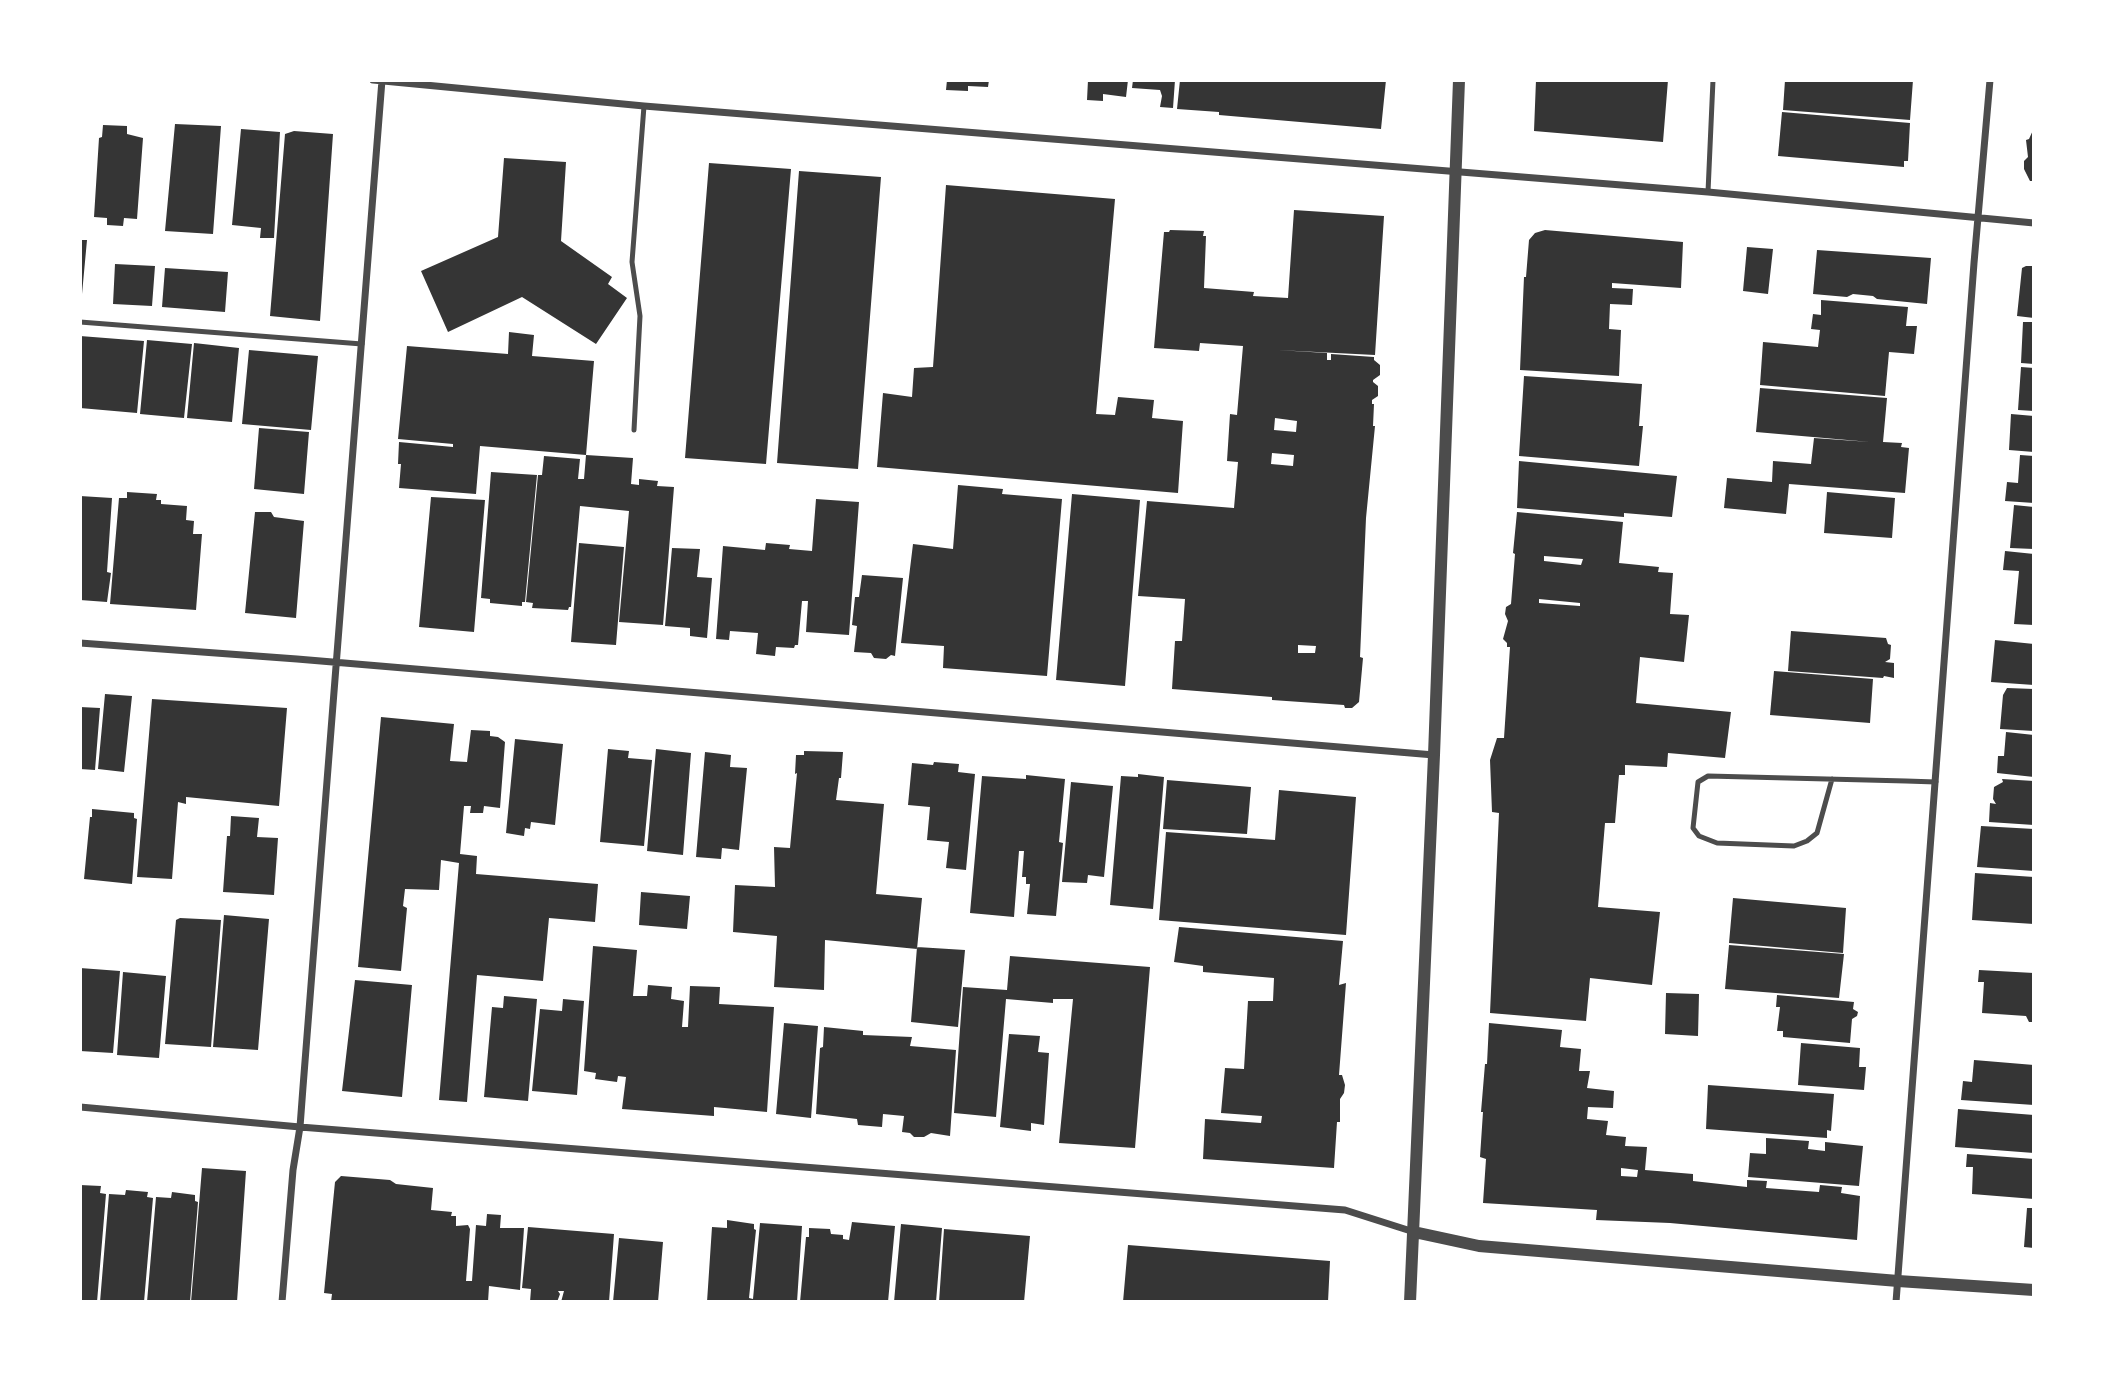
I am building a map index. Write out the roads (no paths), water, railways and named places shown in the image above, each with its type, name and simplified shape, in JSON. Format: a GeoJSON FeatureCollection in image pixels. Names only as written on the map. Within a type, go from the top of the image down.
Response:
{"type":"FeatureCollection","features":[{"type":"Feature","properties":{"kind":"street"},"geometry":{"type":"LineString","coordinates":[[373,80],[644,106],[1457,170],[2034,223]]}},
{"type":"Feature","properties":{"kind":"street"},"geometry":{"type":"LineString","coordinates":[[1410,1301],[1460,80]]}},
{"type":"Feature","properties":{"kind":"street"},"geometry":{"type":"LineString","coordinates":[[1896,1301],[1990,80]]}},
{"type":"Feature","properties":{"kind":"street"},"geometry":{"type":"LineString","coordinates":[[282,1301],[293,1170],[300,1127],[382,81]]}},
{"type":"Feature","properties":{"kind":"street"},"geometry":{"type":"LineString","coordinates":[[80,643],[1434,755]]}},
{"type":"Feature","properties":{"kind":"street"},"geometry":{"type":"LineString","coordinates":[[80,1107],[1345,1210],[1414,1232],[1479,1246],[2034,1290]]}},
{"type":"Feature","properties":{"kind":"lane"},"geometry":{"type":"LineString","coordinates":[[1708,192],[1713,80]]}},
{"type":"Feature","properties":{"kind":"lane"},"geometry":{"type":"LineString","coordinates":[[634,430],[640,316],[632,262],[644,106]]}},
{"type":"Feature","properties":{"kind":"lane"},"geometry":{"type":"LineString","coordinates":[[80,322],[362,344]]}},
{"type":"Feature","properties":{"kind":"lane"},"geometry":{"type":"LineString","coordinates":[[1832,779],[1816,835],[1794,846],[1717,843],[1699,836],[1693,828],[1698,782],[1708,776],[1832,779],[1936,782]]}}]}
